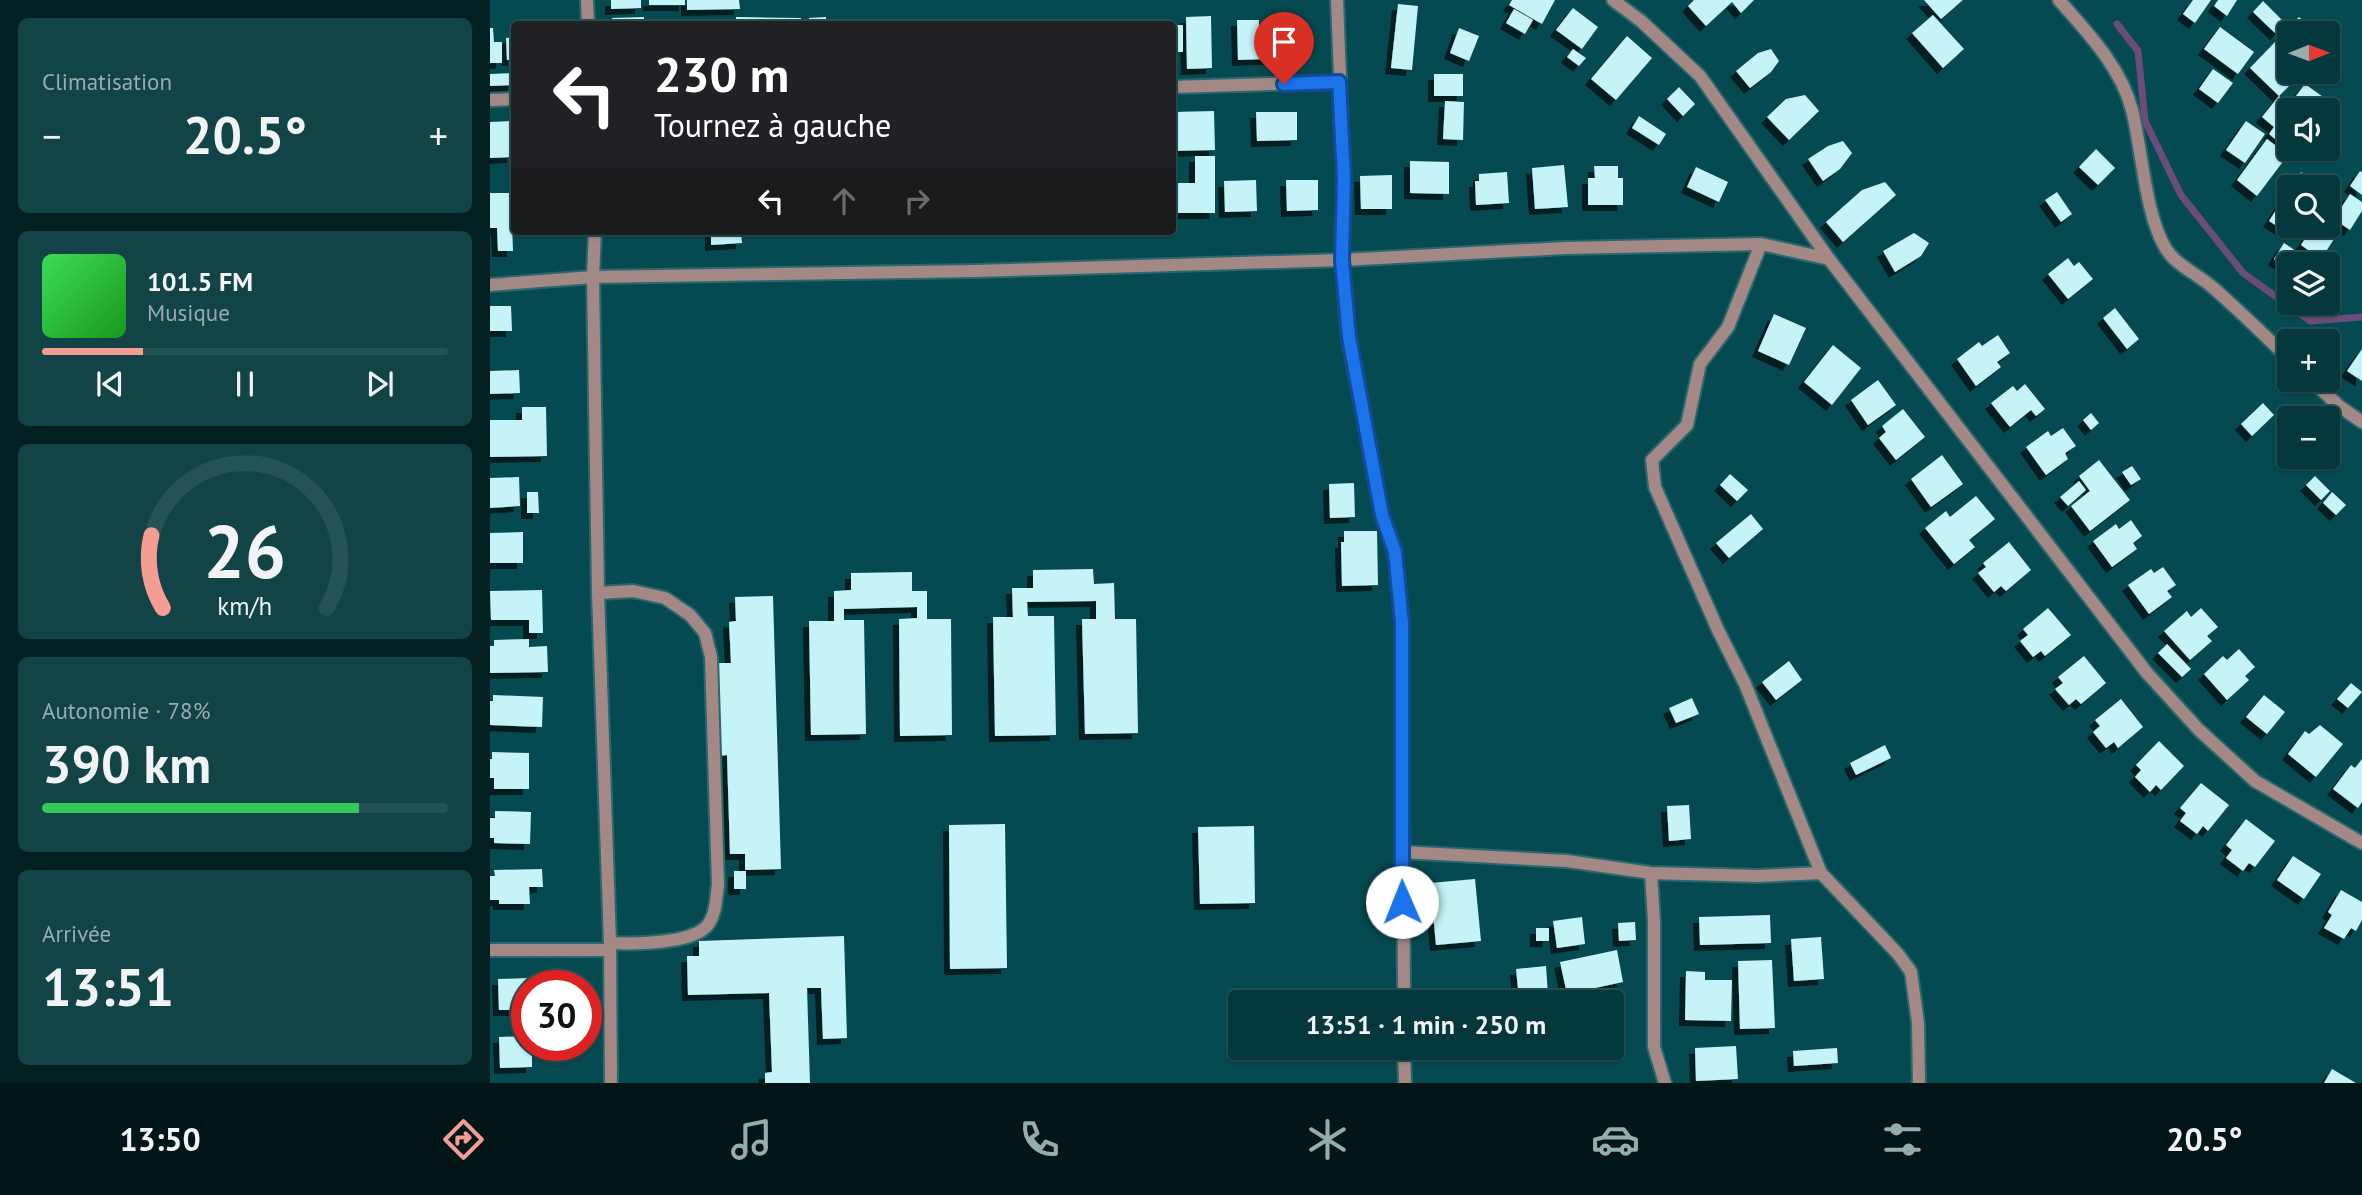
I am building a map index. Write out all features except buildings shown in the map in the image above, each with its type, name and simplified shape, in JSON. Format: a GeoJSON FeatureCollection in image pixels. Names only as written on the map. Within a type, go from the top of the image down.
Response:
{"type":"FeatureCollection","features":[{"type":"Feature","properties":{"kind":"street"},"geometry":{"type":"LineString","coordinates":[[587,0],[588,21]]}},
{"type":"Feature","properties":{"kind":"street"},"geometry":{"type":"LineString","coordinates":[[1337,0],[1344,178],[1342,260],[1349,337],[1382,515],[1395,552],[1402,623],[1404,990]]}},
{"type":"Feature","properties":{"kind":"street"},"geometry":{"type":"LineString","coordinates":[[1614,0],[1641,21],[1700,76],[1829,259],[2147,673],[2199,730],[2255,780],[2362,843]]}},
{"type":"Feature","properties":{"kind":"street"},"geometry":{"type":"LineString","coordinates":[[2059,0],[2084,28],[2115,71],[2131,108],[2144,176],[2156,224],[2166,249],[2277,348]]}},
{"type":"Feature","properties":{"kind":"street"},"geometry":{"type":"LineString","coordinates":[[1176,87],[1339,82]]}},
{"type":"Feature","properties":{"kind":"street"},"geometry":{"type":"LineString","coordinates":[[490,100],[511,99]]}},
{"type":"Feature","properties":{"kind":"street"},"geometry":{"type":"LineString","coordinates":[[594,235],[598,593],[610,947],[611,1083]]}},
{"type":"Feature","properties":{"kind":"street"},"geometry":{"type":"LineString","coordinates":[[490,285],[593,277],[963,271],[1342,260],[1564,248],[1761,244],[1829,259]]}},
{"type":"Feature","properties":{"kind":"street"},"geometry":{"type":"LineString","coordinates":[[1761,244],[1728,327],[1700,364],[1687,425],[1652,460],[1655,486],[1718,630],[1745,684],[1821,873],[1898,954],[1911,972],[1918,1023],[1919,1083]]}},
{"type":"Feature","properties":{"kind":"street"},"geometry":{"type":"LineString","coordinates":[[2324,392],[2362,422]]}},
{"type":"Feature","properties":{"kind":"street"},"geometry":{"type":"LineString","coordinates":[[490,950],[610,947],[684,939],[706,927],[714,911],[718,885],[711,657],[705,633],[690,615],[665,598],[633,591],[598,593]]}},
{"type":"Feature","properties":{"kind":"street"},"geometry":{"type":"LineString","coordinates":[[1401,852],[1567,860],[1651,873],[1758,876],[1821,873]]}},
{"type":"Feature","properties":{"kind":"street"},"geometry":{"type":"LineString","coordinates":[[1651,873],[1654,917],[1654,1047],[1665,1083]]}},
{"type":"Feature","properties":{"kind":"street"},"geometry":{"type":"LineString","coordinates":[[1404,1060],[1405,1083]]}},
{"type":"Feature","properties":{"kind":"waterway"},"geometry":{"type":"LineString","coordinates":[[2117,24],[2138,51],[2145,121],[2181,195],[2243,273],[2310,321],[2362,317]]}},
{"type":"Feature","properties":{"kind":"route"},"geometry":{"type":"LineString","coordinates":[[1284,84],[1339,82],[1344,178],[1342,260],[1349,337],[1382,515],[1395,552],[1402,623],[1402,902]]}}]}
